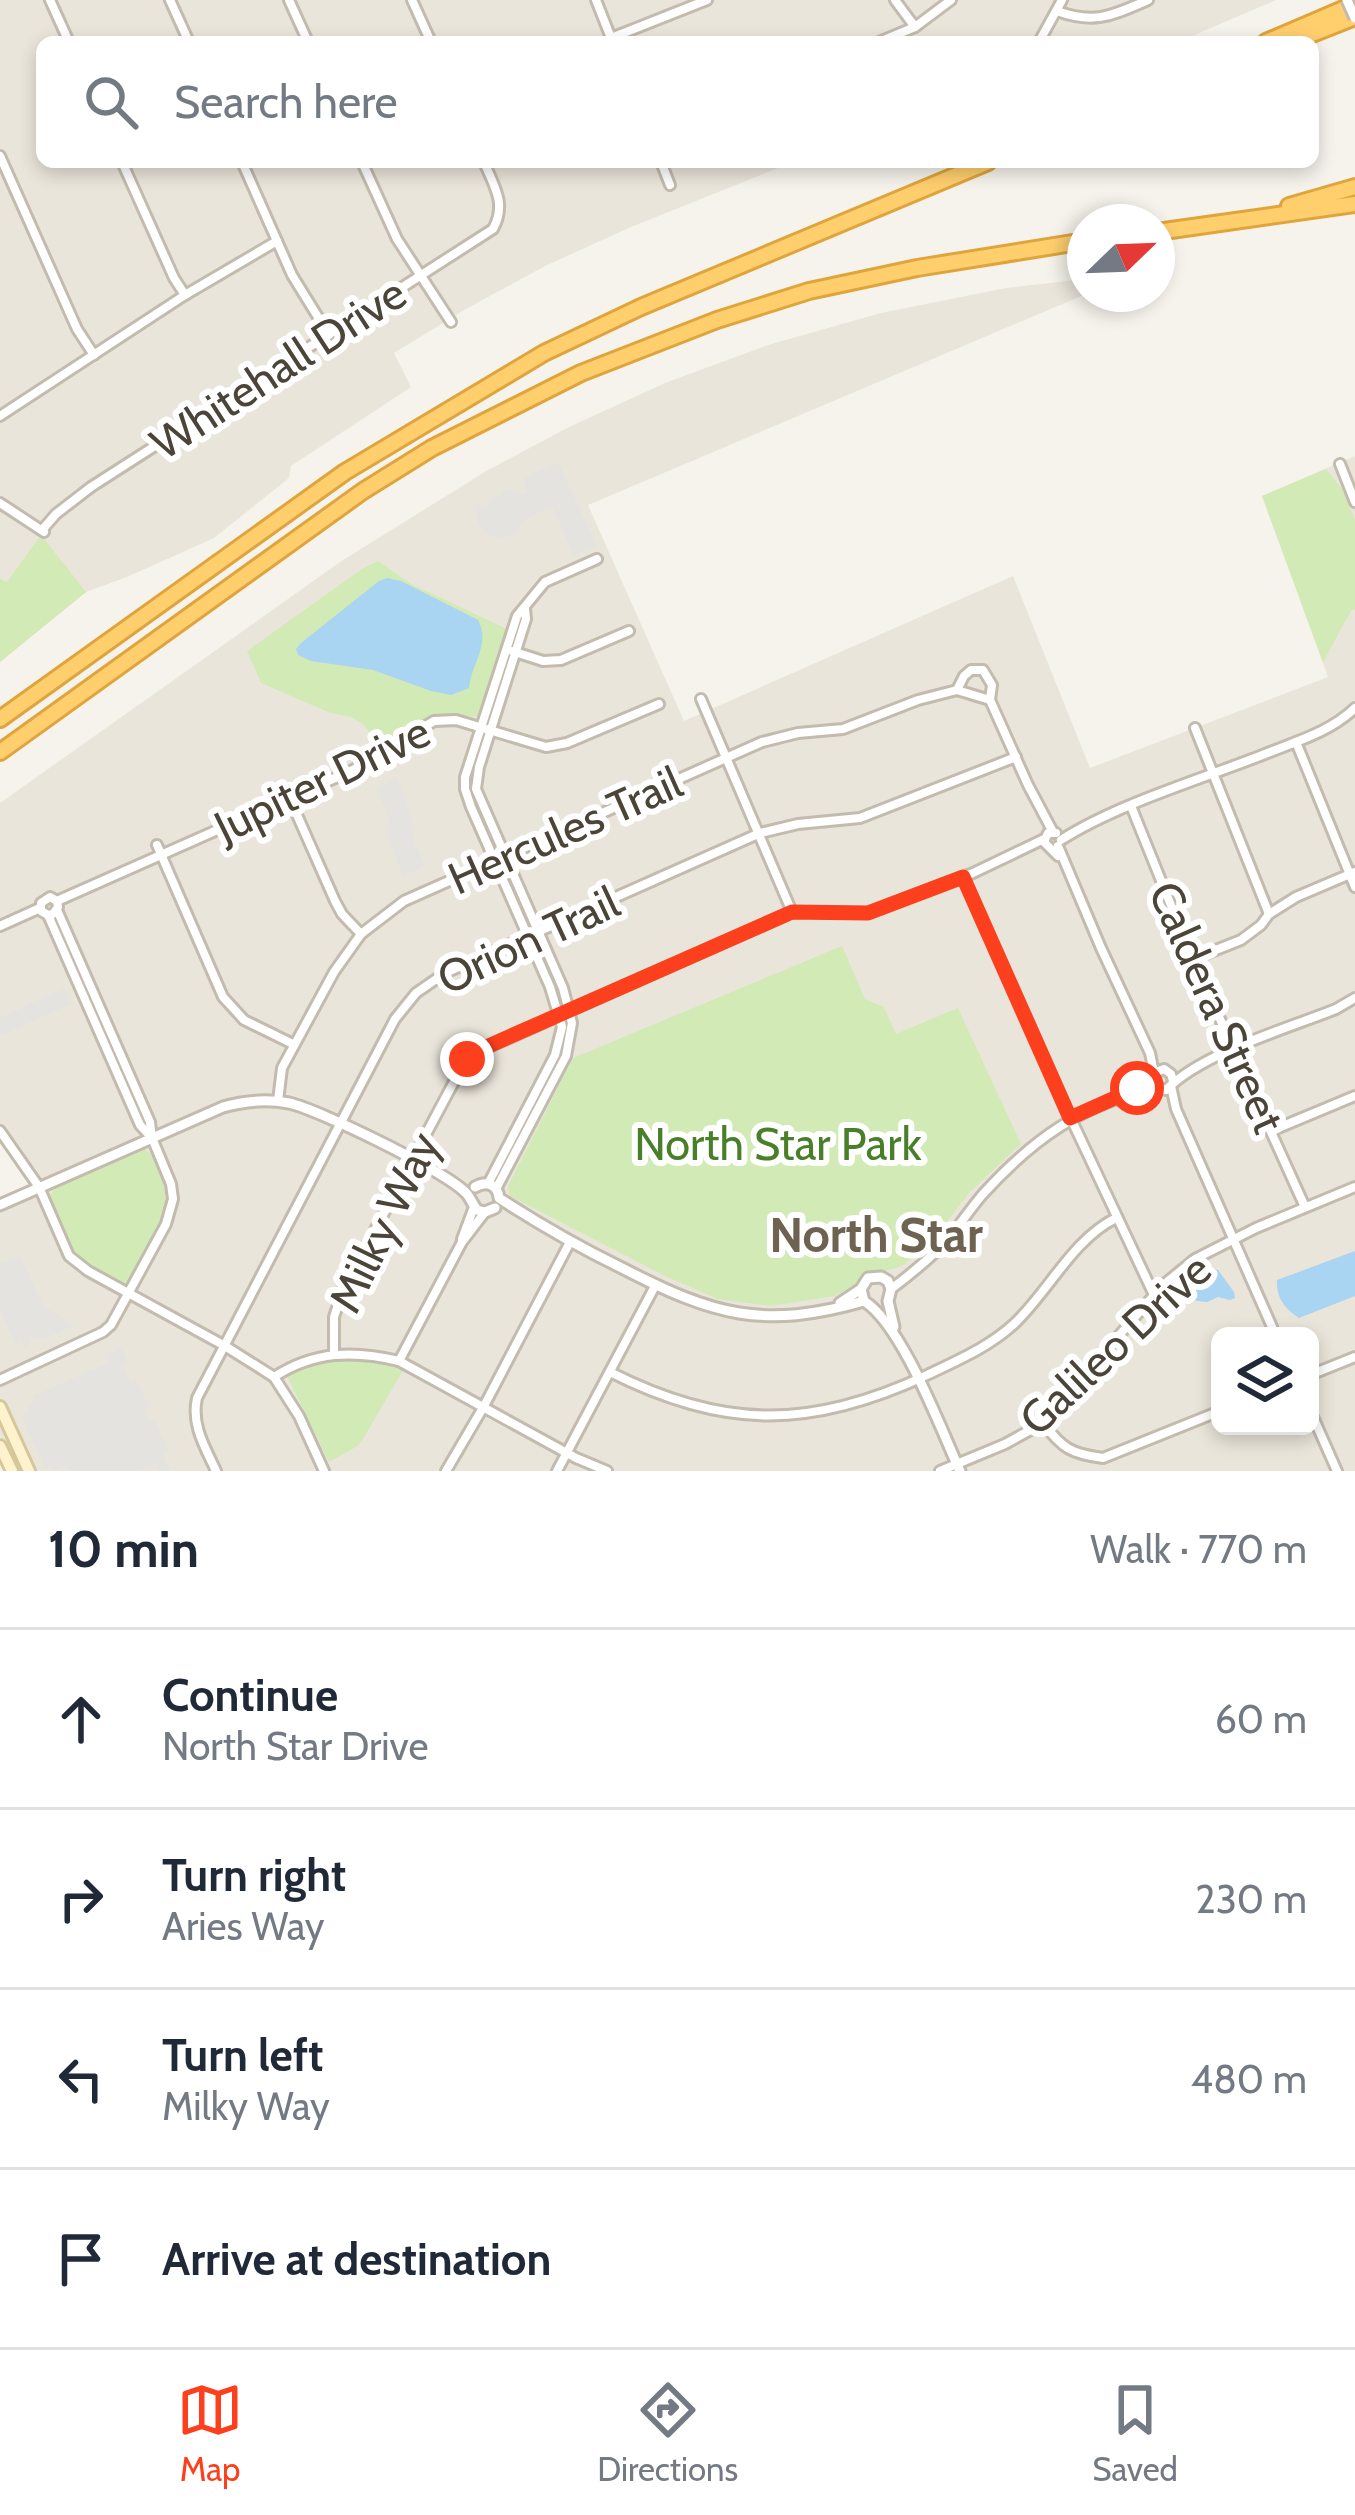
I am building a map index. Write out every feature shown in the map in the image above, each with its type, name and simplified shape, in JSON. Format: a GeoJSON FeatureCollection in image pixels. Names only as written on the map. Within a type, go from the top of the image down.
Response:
{"type":"FeatureCollection","features":[{"type":"Feature","properties":{"kind":"highway"},"geometry":{"type":"LineString","coordinates":[[1279,36],[1351,2]]}},
{"type":"Feature","properties":{"kind":"highway"},"geometry":{"type":"LineString","coordinates":[[1308,36],[1355,18]]}},
{"type":"Feature","properties":{"kind":"highway"},"geometry":{"type":"LineString","coordinates":[[0,719],[345,472],[480,389],[641,307],[973,168]]}},
{"type":"Feature","properties":{"kind":"highway"},"geometry":{"type":"LineString","coordinates":[[1238,221],[1355,187]]}},
{"type":"Feature","properties":{"kind":"highway"},"geometry":{"type":"LineString","coordinates":[[1175,230],[1355,204]]}},
{"type":"Feature","properties":{"kind":"highway"},"geometry":{"type":"LineString","coordinates":[[0,752],[363,491],[432,448],[581,373],[809,291],[1067,244]]}},
{"type":"Feature","properties":{"kind":"main road"},"geometry":{"type":"LineString","coordinates":[[0,1407],[28,1471]]}},
{"type":"Feature","properties":{"kind":"main road"},"geometry":{"type":"LineString","coordinates":[[0,1445],[11,1471]]}},
{"type":"Feature","properties":{"kind":"street"},"geometry":{"type":"LineString","coordinates":[[50,0],[66,36]]}},
{"type":"Feature","properties":{"kind":"street"},"geometry":{"type":"LineString","coordinates":[[170,0],[186,36]]}},
{"type":"Feature","properties":{"kind":"street"},"geometry":{"type":"LineString","coordinates":[[289,0],[305,36]]}},
{"type":"Feature","properties":{"kind":"street"},"geometry":{"type":"LineString","coordinates":[[412,0],[428,36]]}},
{"type":"Feature","properties":{"kind":"street"},"geometry":{"type":"LineString","coordinates":[[596,0],[610,36]]}},
{"type":"Feature","properties":{"kind":"street"},"geometry":{"type":"LineString","coordinates":[[621,36],[706,0]]}},
{"type":"Feature","properties":{"kind":"street"},"geometry":{"type":"LineString","coordinates":[[895,0],[915,27]]}},
{"type":"Feature","properties":{"kind":"street"},"geometry":{"type":"LineString","coordinates":[[893,36],[915,27],[951,0]]}},
{"type":"Feature","properties":{"kind":"street"},"geometry":{"type":"LineString","coordinates":[[1042,36],[1062,0]]}},
{"type":"Feature","properties":{"kind":"street"},"geometry":{"type":"LineString","coordinates":[[1057,11],[1107,18],[1148,0]]}},
{"type":"Feature","properties":{"kind":"street"},"geometry":{"type":"LineString","coordinates":[[1351,2],[1355,18]]}},
{"type":"Feature","properties":{"kind":"street"},"geometry":{"type":"LineString","coordinates":[[0,157],[77,329],[94,355]]}},
{"type":"Feature","properties":{"kind":"street"},"geometry":{"type":"LineString","coordinates":[[125,168],[185,295]]}},
{"type":"Feature","properties":{"kind":"street"},"geometry":{"type":"LineString","coordinates":[[245,168],[307,301],[329,334]]}},
{"type":"Feature","properties":{"kind":"street"},"geometry":{"type":"LineString","coordinates":[[365,168],[397,239],[452,322]]}},
{"type":"Feature","properties":{"kind":"street","name":"Whitehall Drive"},"geometry":{"type":"LineString","coordinates":[[0,503],[43,531],[56,514],[91,487],[493,229],[500,200],[487,168]]}},
{"type":"Feature","properties":{"kind":"street"},"geometry":{"type":"LineString","coordinates":[[663,168],[670,185]]}},
{"type":"Feature","properties":{"kind":"street"},"geometry":{"type":"LineString","coordinates":[[2,402],[4,414],[185,295],[277,241]]}},
{"type":"Feature","properties":{"kind":"street"},"geometry":{"type":"LineString","coordinates":[[1340,464],[1355,502]]}},
{"type":"Feature","properties":{"kind":"street"},"geometry":{"type":"LineString","coordinates":[[399,1361],[462,1243],[464,1228],[566,1056],[572,1027],[528,938],[465,789],[467,770],[526,619],[524,609],[545,582],[598,559]]}},
{"type":"Feature","properties":{"kind":"street"},"geometry":{"type":"LineString","coordinates":[[512,651],[542,661],[561,660],[629,631]]}},
{"type":"Feature","properties":{"kind":"street","name":"Hercules Trail"},"geometry":{"type":"LineString","coordinates":[[278,1102],[282,1068],[334,972],[361,934],[404,901],[782,735],[843,729],[957,690],[971,670],[983,670],[992,685],[990,700]]}},
{"type":"Feature","properties":{"kind":"street"},"geometry":{"type":"LineString","coordinates":[[957,690],[990,700],[1272,1327]]}},
{"type":"Feature","properties":{"kind":"street"},"geometry":{"type":"LineString","coordinates":[[700,699],[792,912]]}},
{"type":"Feature","properties":{"kind":"street","name":"Jupiter Drive"},"geometry":{"type":"LineString","coordinates":[[0,926],[51,909],[366,764],[434,721],[456,720],[546,747],[567,743],[659,704]]}},
{"type":"Feature","properties":{"kind":"street","name":"Milky Way"},"geometry":{"type":"LineString","coordinates":[[334,1353],[338,1302],[467,1059],[477,1051],[792,912],[868,913],[1324,731],[1355,708]]}},
{"type":"Feature","properties":{"kind":"street"},"geometry":{"type":"LineString","coordinates":[[1195,728],[1269,914]]}},
{"type":"Feature","properties":{"kind":"street"},"geometry":{"type":"LineString","coordinates":[[486,729],[476,789],[563,988],[565,1013]]}},
{"type":"Feature","properties":{"kind":"street"},"geometry":{"type":"LineString","coordinates":[[1296,742],[1355,887]]}},
{"type":"Feature","properties":{"kind":"street","name":"Orion Trail"},"geometry":{"type":"LineString","coordinates":[[215,1471],[199,1435],[195,1407],[395,1019],[416,993],[445,973],[760,833],[860,818],[1016,757]]}},
{"type":"Feature","properties":{"kind":"street"},"geometry":{"type":"LineString","coordinates":[[290,799],[335,902],[361,934]]}},
{"type":"Feature","properties":{"kind":"street","name":"Caldera Street"},"geometry":{"type":"LineString","coordinates":[[1131,806],[1193,958],[1305,1207]]}},
{"type":"Feature","properties":{"kind":"street"},"geometry":{"type":"LineString","coordinates":[[157,845],[223,997],[244,1020],[293,1044]]}},
{"type":"Feature","properties":{"kind":"street"},"geometry":{"type":"LineString","coordinates":[[1193,958],[1241,940],[1297,897],[1352,873]]}},
{"type":"Feature","properties":{"kind":"street"},"geometry":{"type":"LineString","coordinates":[[963,877],[1154,1295]]}},
{"type":"Feature","properties":{"kind":"street"},"geometry":{"type":"LineString","coordinates":[[0,1380],[104,1332],[118,1316],[166,1224],[173,1199],[152,1138],[139,1123],[51,909]]}},
{"type":"Feature","properties":{"kind":"street"},"geometry":{"type":"LineString","coordinates":[[897,1338],[867,1299],[868,1278],[888,1284],[915,1269],[1042,1137],[1070,1118],[1336,1010],[1355,998]]}},
{"type":"Feature","properties":{"kind":"street"},"geometry":{"type":"LineString","coordinates":[[1271,1131],[1355,1096]]}},
{"type":"Feature","properties":{"kind":"street"},"geometry":{"type":"LineString","coordinates":[[0,1205],[223,1107],[278,1102],[319,1113],[485,1198],[506,1215],[528,1219],[656,1286],[705,1306],[782,1316],[867,1299],[887,1301]]}},
{"type":"Feature","properties":{"kind":"street"},"geometry":{"type":"LineString","coordinates":[[0,1130],[39,1186],[71,1259],[274,1377],[299,1416],[324,1471]]}},
{"type":"Feature","properties":{"kind":"street","name":"Galileo Drive"},"geometry":{"type":"LineString","coordinates":[[940,1471],[959,1467],[1043,1423],[1154,1295],[1196,1259],[1355,1187]]}},
{"type":"Feature","properties":{"kind":"street"},"geometry":{"type":"LineString","coordinates":[[610,1372],[653,1394],[705,1410],[811,1415],[872,1400],[997,1340],[1090,1236],[1116,1218]]}},
{"type":"Feature","properties":{"kind":"street"},"geometry":{"type":"LineString","coordinates":[[446,1471],[570,1242]]}},
{"type":"Feature","properties":{"kind":"street"},"geometry":{"type":"LineString","coordinates":[[888,1284],[887,1301],[897,1338],[959,1467]]}},
{"type":"Feature","properties":{"kind":"street"},"geometry":{"type":"LineString","coordinates":[[557,1471],[656,1286]]}},
{"type":"Feature","properties":{"kind":"street"},"geometry":{"type":"LineString","coordinates":[[274,1377],[293,1365],[334,1353],[399,1361],[607,1471]]}},
{"type":"Feature","properties":{"kind":"street"},"geometry":{"type":"LineString","coordinates":[[1319,1371],[1355,1357]]}},
{"type":"Feature","properties":{"kind":"street"},"geometry":{"type":"LineString","coordinates":[[1043,1423],[1060,1445],[1103,1458],[1211,1415]]}},
{"type":"Feature","properties":{"kind":"street"},"geometry":{"type":"LineString","coordinates":[[1319,1430],[1337,1471]]}},
{"type":"Feature","properties":{"kind":"shaded area"},"geometry":{"type":"Polygon","coordinates":[[[0,0],[1276,0],[1192,36],[36,36],[36,168],[778,168],[545,266],[394,353],[411,387],[291,466],[289,478],[214,538],[86,592],[0,662],[0,0]]]}},
{"type":"Feature","properties":{"kind":"shaded area","name":"North Star"},"geometry":{"type":"Polygon","coordinates":[[[1067,281],[1067,302],[588,505],[684,721],[1013,576],[1090,768],[1328,677],[1262,496],[1355,456],[1355,1471],[14,1471],[0,1436],[0,1205],[38,1186],[0,1131],[0,803],[343,560],[488,470],[665,383],[768,345],[881,313],[1067,281]]]}},
{"type":"Feature","properties":{"kind":"shaded area"},"geometry":{"type":"Polygon","coordinates":[[[558,462],[597,546],[574,555],[552,507],[527,518],[515,534],[498,539],[485,533],[477,520],[476,505],[484,506],[503,489],[527,492],[523,478],[558,462]]]}},
{"type":"Feature","properties":{"kind":"shaded area"},"geometry":{"type":"Polygon","coordinates":[[[396,777],[425,866],[403,876],[377,789],[396,777]]]}},
{"type":"Feature","properties":{"kind":"shaded area"},"geometry":{"type":"Polygon","coordinates":[[[64,988],[71,1004],[0,1036],[0,1018],[64,988]]]}},
{"type":"Feature","properties":{"kind":"shaded area"},"geometry":{"type":"Polygon","coordinates":[[[19,1256],[43,1306],[74,1326],[42,1339],[29,1337],[32,1343],[24,1347],[21,1341],[15,1343],[0,1309],[0,1264],[19,1256]]]}},
{"type":"Feature","properties":{"kind":"shaded area"},"geometry":{"type":"Polygon","coordinates":[[[121,1348],[130,1382],[136,1380],[149,1407],[144,1410],[149,1422],[154,1420],[169,1451],[162,1454],[170,1471],[159,1471],[155,1464],[138,1471],[45,1468],[21,1415],[35,1401],[33,1396],[110,1362],[107,1354],[121,1348]]]}},
{"type":"Feature","properties":{"kind":"green space"},"geometry":{"type":"Polygon","coordinates":[[[1326,469],[1343,490],[1355,520],[1355,610],[1323,662],[1262,496],[1326,469]]]}},
{"type":"Feature","properties":{"kind":"green space"},"geometry":{"type":"Polygon","coordinates":[[[41,535],[86,592],[0,662],[0,579],[7,582],[41,535]]]}},
{"type":"Feature","properties":{"kind":"green space"},"geometry":{"type":"Polygon","coordinates":[[[378,561],[411,584],[507,629],[480,714],[435,716],[382,747],[351,717],[261,683],[247,651],[378,561]]]}},
{"type":"Feature","properties":{"kind":"green space","name":"North Star Park"},"geometry":{"type":"Polygon","coordinates":[[[842,946],[865,999],[884,1007],[896,1034],[958,1008],[1021,1144],[969,1193],[927,1248],[902,1266],[868,1276],[835,1296],[771,1306],[718,1299],[510,1196],[508,1186],[573,1058],[842,946]]]}},
{"type":"Feature","properties":{"kind":"green space"},"geometry":{"type":"Polygon","coordinates":[[[144,1149],[160,1171],[164,1214],[125,1283],[94,1269],[76,1254],[50,1195],[56,1187],[144,1149]]]}},
{"type":"Feature","properties":{"kind":"green space"},"geometry":{"type":"Polygon","coordinates":[[[354,1359],[404,1369],[363,1439],[329,1462],[288,1378],[290,1373],[331,1361],[354,1359]]]}},
{"type":"Feature","properties":{"kind":"water"},"geometry":{"type":"Polygon","coordinates":[[[387,578],[478,620],[481,646],[469,688],[451,695],[373,670],[298,655],[301,643],[387,578]]]}},
{"type":"Feature","properties":{"kind":"water"},"geometry":{"type":"Polygon","coordinates":[[[1355,1251],[1355,1296],[1299,1318],[1286,1307],[1277,1280],[1355,1251]]]}},
{"type":"Feature","properties":{"kind":"water"},"geometry":{"type":"Polygon","coordinates":[[[1214,1269],[1235,1298],[1197,1301],[1186,1285],[1214,1269]]]}},
{"type":"Feature","properties":{"kind":"district","name":"North Star"},"geometry":{"type":"Point","coordinates":[876,1235]}},
{"type":"Feature","properties":{"kind":"route"},"geometry":{"type":"LineString","coordinates":[[467,1059],[792,912],[868,913],[963,877],[1070,1118],[1137,1088]]}}]}
